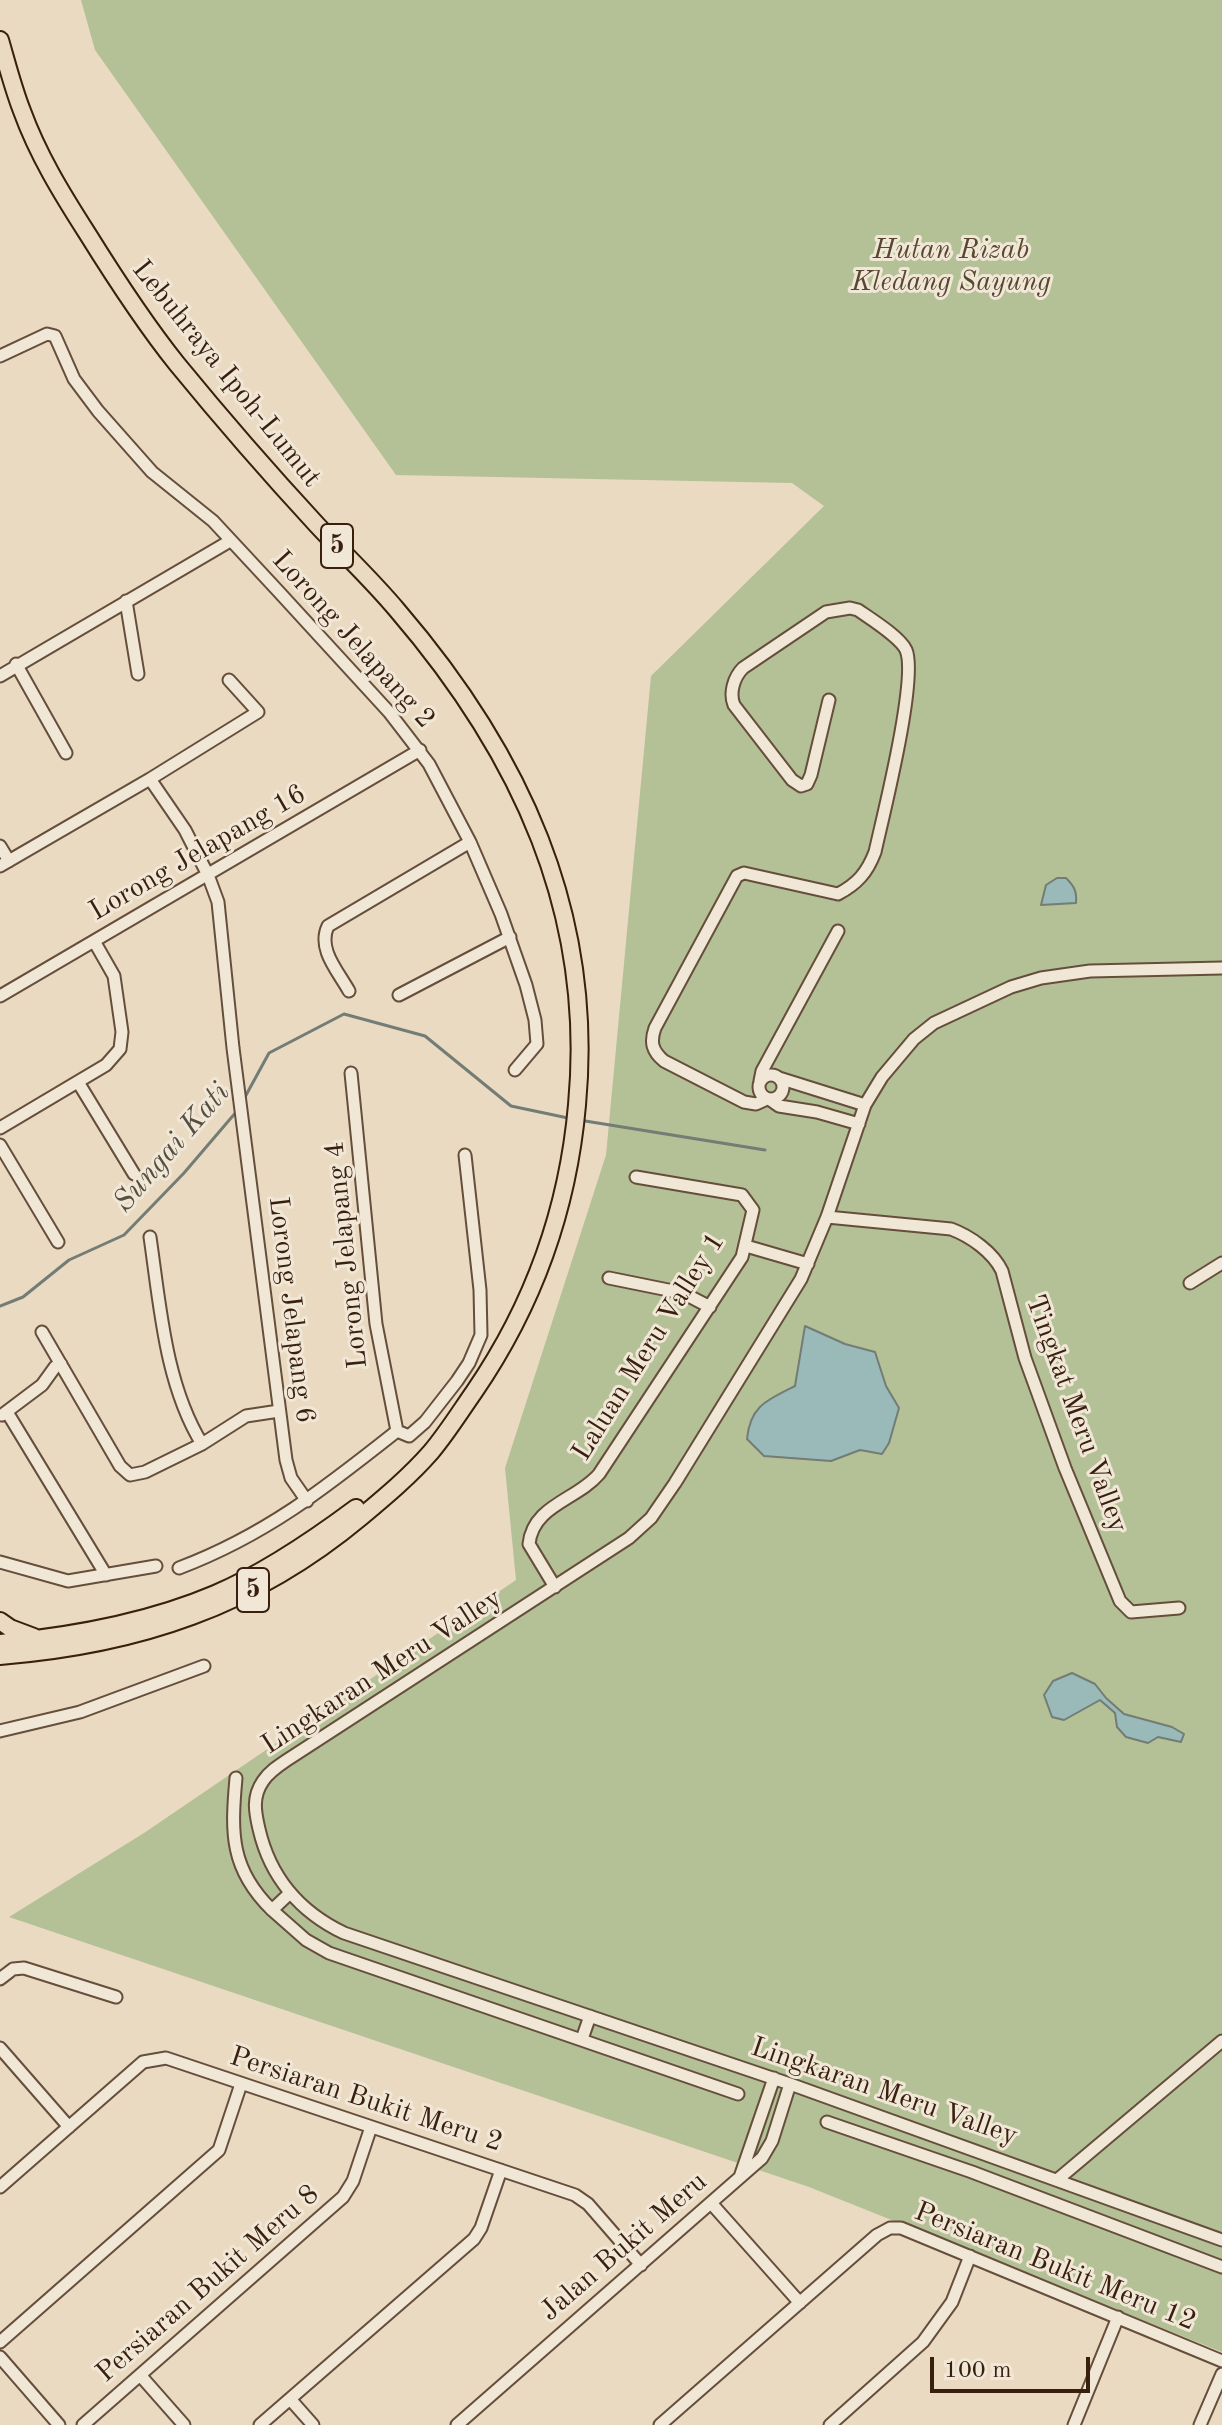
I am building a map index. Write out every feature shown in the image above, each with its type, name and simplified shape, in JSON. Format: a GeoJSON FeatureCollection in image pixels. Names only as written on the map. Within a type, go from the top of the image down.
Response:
{"type":"FeatureCollection","features":[{"type":"Feature","properties":{"kind":"highway","name":"Lebuhraya Ipoh-Lumut"},"geometry":{"type":"LineString","coordinates":[[0,40],[22,112],[44,163],[108,270],[176,362],[225,421],[404,618],[456,686],[500,756],[540,835],[563,903],[580,1013],[579,1089],[572,1151],[557,1220],[535,1281],[503,1347],[431,1452],[349,1527],[303,1560],[224,1605],[182,1621],[110,1640],[0,1656]]}},
{"type":"Feature","properties":{"kind":"highway","name":"Lebuhraya Ipoh-Lumut"},"geometry":{"type":"LineString","coordinates":[[0,1643],[107,1627],[164,1613],[218,1593],[319,1535],[371,1496],[453,1422]]}},
{"type":"Feature","properties":{"kind":"highway"},"geometry":{"type":"LineString","coordinates":[[0,1621],[39,1639]]}},
{"type":"Feature","properties":{"kind":"street","name":"Lorong Jelapang 2"},"geometry":{"type":"LineString","coordinates":[[4,354],[47,334],[55,336],[74,379],[91,403],[152,472],[213,521],[389,712],[420,750],[470,842],[510,937],[526,985],[538,1038],[534,1051],[515,1070]]}},
{"type":"Feature","properties":{"kind":"street"},"geometry":{"type":"LineString","coordinates":[[0,676],[230,541]]}},
{"type":"Feature","properties":{"kind":"street"},"geometry":{"type":"LineString","coordinates":[[126,601],[138,674]]}},
{"type":"Feature","properties":{"kind":"street"},"geometry":{"type":"LineString","coordinates":[[773,1055],[783,1085],[782,1092],[776,1098],[761,1103],[749,1103],[659,1057],[652,1041],[655,1028],[737,876],[744,873],[838,894],[866,873],[875,852],[900,736],[907,653],[901,643],[858,610],[831,610],[743,668],[738,673],[732,694],[734,705],[795,783],[801,786],[807,784],[811,775],[829,700]]}},
{"type":"Feature","properties":{"kind":"street"},"geometry":{"type":"LineString","coordinates":[[16,664],[66,753]]}},
{"type":"Feature","properties":{"kind":"street"},"geometry":{"type":"LineString","coordinates":[[0,846],[4,864],[258,712],[229,680]]}},
{"type":"Feature","properties":{"kind":"street","name":"Lorong Jelapang 16"},"geometry":{"type":"LineString","coordinates":[[0,996],[420,750]]}},
{"type":"Feature","properties":{"kind":"street"},"geometry":{"type":"LineString","coordinates":[[150,779],[185,830],[208,875]]}},
{"type":"Feature","properties":{"kind":"street"},"geometry":{"type":"LineString","coordinates":[[349,991],[326,950],[324,936],[328,926],[470,842]]}},
{"type":"Feature","properties":{"kind":"street","name":"Lorong Jelapang 6"},"geometry":{"type":"LineString","coordinates":[[208,875],[218,902],[238,1090],[279,1411],[291,1478],[307,1501]]}},
{"type":"Feature","properties":{"kind":"street"},"geometry":{"type":"LineString","coordinates":[[838,931],[762,1071],[760,1093],[779,1106],[859,1124]]}},
{"type":"Feature","properties":{"kind":"street"},"geometry":{"type":"LineString","coordinates":[[399,995],[510,937]]}},
{"type":"Feature","properties":{"kind":"street"},"geometry":{"type":"LineString","coordinates":[[0,1128],[114,1058],[122,1041],[114,976],[94,941]]}},
{"type":"Feature","properties":{"kind":"street","name":"Lingkaran Meru Valley"},"geometry":{"type":"LineString","coordinates":[[1222,968],[1072,972],[1011,987],[923,1030],[893,1063],[865,1105],[808,1264],[738,1383],[651,1518],[629,1538],[287,1760],[264,1779],[254,1802],[269,1860],[290,1893],[319,1919],[344,1933],[774,2078],[1222,2240]]}},
{"type":"Feature","properties":{"kind":"street","name":"Lorong Jelapang 4"},"geometry":{"type":"LineString","coordinates":[[351,1073],[376,1324],[397,1431]]}},
{"type":"Feature","properties":{"kind":"street"},"geometry":{"type":"LineString","coordinates":[[734,1096],[749,1094],[766,1076],[778,1077],[865,1105]]}},
{"type":"Feature","properties":{"kind":"street"},"geometry":{"type":"LineString","coordinates":[[78,1082],[134,1174]]}},
{"type":"Feature","properties":{"kind":"street"},"geometry":{"type":"LineString","coordinates":[[828,1115],[835,1094]]}},
{"type":"Feature","properties":{"kind":"street"},"geometry":{"type":"LineString","coordinates":[[0,1145],[58,1242]]}},
{"type":"Feature","properties":{"kind":"street"},"geometry":{"type":"LineString","coordinates":[[179,1568],[256,1534],[307,1501],[397,1431],[409,1436],[425,1422],[469,1363],[481,1335],[480,1290],[465,1155]]}},
{"type":"Feature","properties":{"kind":"street","name":"Laluan Meru Valley 1"},"geometry":{"type":"LineString","coordinates":[[555,1587],[529,1544],[534,1525],[545,1512],[587,1486],[599,1474],[710,1307],[746,1246],[753,1210],[742,1195],[636,1177]]}},
{"type":"Feature","properties":{"kind":"street","name":"Tingkat Meru Valley"},"geometry":{"type":"LineString","coordinates":[[827,1217],[951,1229],[995,1259],[1002,1271],[1035,1386],[1120,1601],[1127,1610],[1138,1613],[1179,1608]]}},
{"type":"Feature","properties":{"kind":"street"},"geometry":{"type":"LineString","coordinates":[[150,1237],[169,1357],[187,1417],[202,1444]]}},
{"type":"Feature","properties":{"kind":"street"},"geometry":{"type":"LineString","coordinates":[[746,1246],[808,1264]]}},
{"type":"Feature","properties":{"kind":"street"},"geometry":{"type":"LineString","coordinates":[[1190,1283],[1222,1263]]}},
{"type":"Feature","properties":{"kind":"street"},"geometry":{"type":"LineString","coordinates":[[609,1278],[690,1295],[710,1307]]}},
{"type":"Feature","properties":{"kind":"street"},"geometry":{"type":"LineString","coordinates":[[42,1332],[120,1466],[130,1475],[145,1472],[202,1444],[246,1416],[279,1411]]}},
{"type":"Feature","properties":{"kind":"street"},"geometry":{"type":"LineString","coordinates":[[61,1364],[55,1367],[42,1385],[3,1414],[106,1575]]}},
{"type":"Feature","properties":{"kind":"street"},"geometry":{"type":"LineString","coordinates":[[0,1562],[68,1581],[156,1566]]}},
{"type":"Feature","properties":{"kind":"street"},"geometry":{"type":"LineString","coordinates":[[0,1731],[80,1712],[204,1666]]}},
{"type":"Feature","properties":{"kind":"street"},"geometry":{"type":"LineString","coordinates":[[236,1778],[233,1817],[235,1847],[247,1881],[272,1910],[306,1940],[329,1953],[738,2094]]}},
{"type":"Feature","properties":{"kind":"street"},"geometry":{"type":"LineString","coordinates":[[272,1910],[290,1893]]}},
{"type":"Feature","properties":{"kind":"street"},"geometry":{"type":"LineString","coordinates":[[0,1979],[13,1969],[24,1968],[116,1997]]}},
{"type":"Feature","properties":{"kind":"street"},"geometry":{"type":"LineString","coordinates":[[582,2039],[590,2016]]}},
{"type":"Feature","properties":{"kind":"street"},"geometry":{"type":"LineString","coordinates":[[1057,2180],[1222,2041]]}},
{"type":"Feature","properties":{"kind":"street"},"geometry":{"type":"LineString","coordinates":[[0,2048],[69,2127]]}},
{"type":"Feature","properties":{"kind":"street","name":"Persiaran Bukit Meru 2"},"geometry":{"type":"LineString","coordinates":[[0,2187],[137,2067],[151,2059],[166,2058],[581,2197],[641,2265]]}},
{"type":"Feature","properties":{"kind":"street"},"geometry":{"type":"LineString","coordinates":[[740,2177],[774,2078]]}},
{"type":"Feature","properties":{"kind":"street"},"geometry":{"type":"LineString","coordinates":[[0,2342],[219,2150],[241,2084]]}},
{"type":"Feature","properties":{"kind":"street","name":"Jalan Bukit Meru"},"geometry":{"type":"LineString","coordinates":[[457,2425],[768,2150],[790,2084]]}},
{"type":"Feature","properties":{"kind":"street"},"geometry":{"type":"LineString","coordinates":[[827,2122],[972,2172],[1222,2267]]}},
{"type":"Feature","properties":{"kind":"street","name":"Persiaran Bukit Meru 8"},"geometry":{"type":"LineString","coordinates":[[83,2425],[343,2197],[353,2181],[371,2127]]}},
{"type":"Feature","properties":{"kind":"street"},"geometry":{"type":"LineString","coordinates":[[972,2172],[979,2150]]}},
{"type":"Feature","properties":{"kind":"street"},"geometry":{"type":"LineString","coordinates":[[260,2425],[474,2239],[481,2228],[501,2170]]}},
{"type":"Feature","properties":{"kind":"street"},"geometry":{"type":"LineString","coordinates":[[711,2203],[800,2303]]}},
{"type":"Feature","properties":{"kind":"street","name":"Persiaran Bukit Meru 12"},"geometry":{"type":"LineString","coordinates":[[660,2425],[877,2235],[890,2228],[901,2228],[1222,2361]]}},
{"type":"Feature","properties":{"kind":"street"},"geometry":{"type":"LineString","coordinates":[[830,2425],[923,2342],[952,2302],[970,2256]]}},
{"type":"Feature","properties":{"kind":"street"},"geometry":{"type":"LineString","coordinates":[[1074,2425],[1118,2317]]}},
{"type":"Feature","properties":{"kind":"street"},"geometry":{"type":"LineString","coordinates":[[0,2357],[59,2425]]}},
{"type":"Feature","properties":{"kind":"street"},"geometry":{"type":"LineString","coordinates":[[1200,2425],[1222,2374]]}},
{"type":"Feature","properties":{"kind":"street"},"geometry":{"type":"LineString","coordinates":[[140,2375],[184,2425]]}},
{"type":"Feature","properties":{"kind":"street"},"geometry":{"type":"LineString","coordinates":[[290,2399],[313,2425]]}},
{"type":"Feature","properties":{"kind":"green space","name":"Hutan Rizab Kledang Sayung"},"geometry":{"type":"Polygon","coordinates":[[[81,0],[1222,0],[1222,2352],[809,2187],[9,1917],[144,1833],[516,1580],[505,1468],[606,1155],[651,676],[824,506],[792,483],[396,475],[95,50],[81,0]]]}},
{"type":"Feature","properties":{"kind":"water"},"geometry":{"type":"Polygon","coordinates":[[[1057,878],[1066,878],[1071,884],[1076,903],[1041,905],[1046,885],[1057,878]]]}},
{"type":"Feature","properties":{"kind":"water"},"geometry":{"type":"Polygon","coordinates":[[[805,1326],[845,1344],[875,1352],[886,1386],[899,1408],[889,1443],[882,1454],[860,1450],[831,1461],[764,1456],[747,1439],[756,1411],[768,1400],[795,1386],[805,1326]]]}},
{"type":"Feature","properties":{"kind":"water"},"geometry":{"type":"Polygon","coordinates":[[[1072,1673],[1095,1684],[1124,1714],[1172,1727],[1184,1734],[1181,1742],[1158,1737],[1148,1743],[1126,1737],[1117,1727],[1115,1713],[1100,1700],[1064,1720],[1052,1717],[1044,1695],[1053,1681],[1072,1673]]]}},
{"type":"Feature","properties":{"kind":"waterway","name":"Sungai Kati"},"geometry":{"type":"LineString","coordinates":[[245,1097],[269,1053],[344,1014],[425,1036],[511,1106],[568,1118]]}},
{"type":"Feature","properties":{"kind":"waterway","name":"Sungai Kati"},"geometry":{"type":"LineString","coordinates":[[0,1306],[23,1297],[69,1260],[124,1235],[184,1173],[237,1111]]}},
{"type":"Feature","properties":{"kind":"waterway","name":"Sungai Kati"},"geometry":{"type":"LineString","coordinates":[[579,1120],[765,1150]]}}]}
